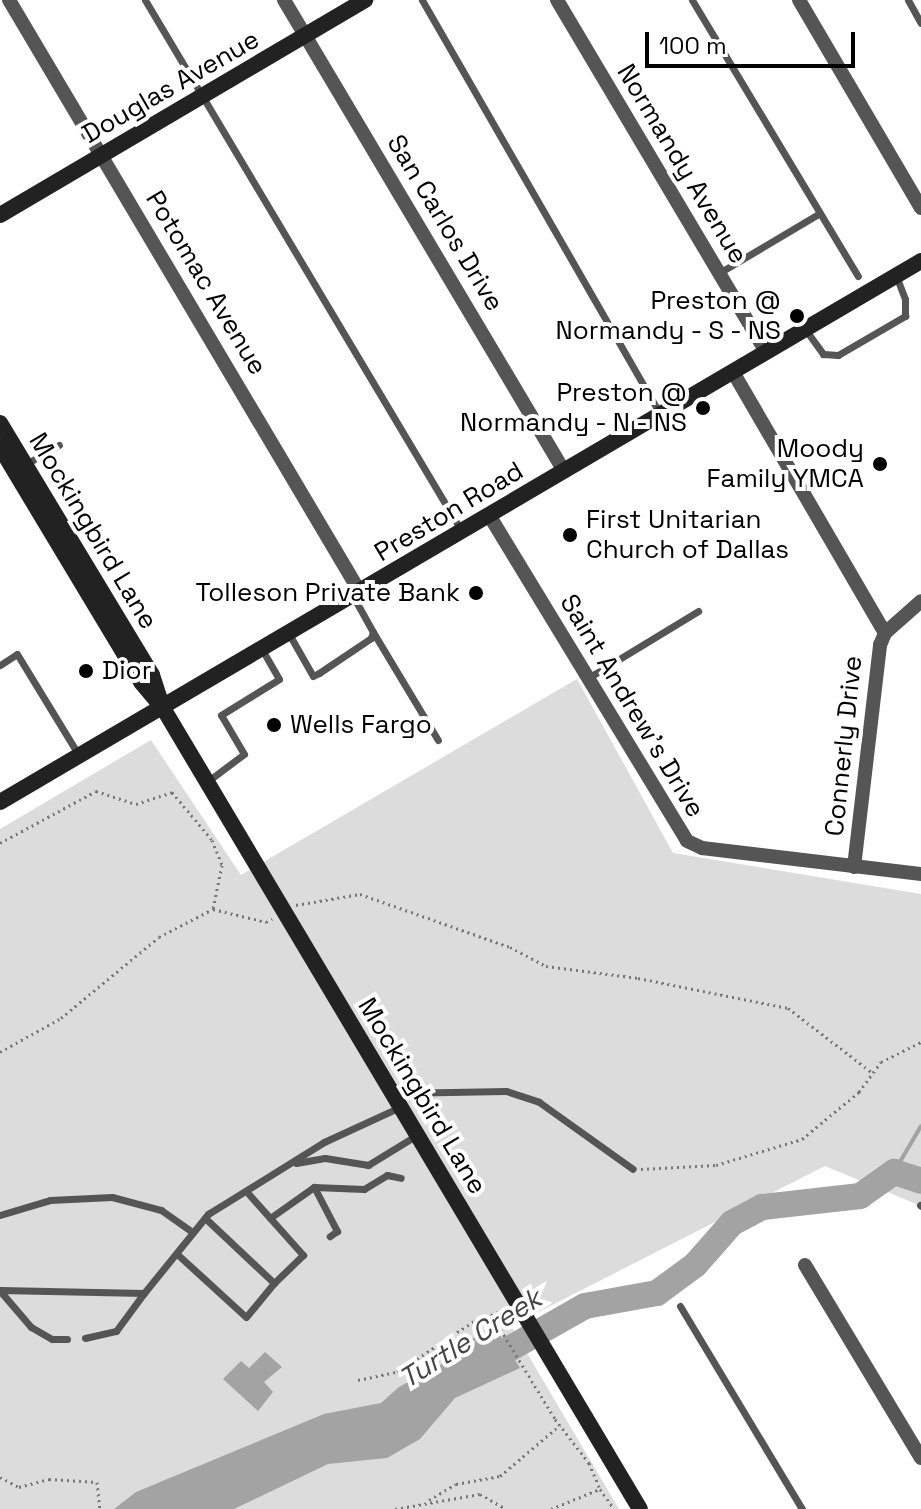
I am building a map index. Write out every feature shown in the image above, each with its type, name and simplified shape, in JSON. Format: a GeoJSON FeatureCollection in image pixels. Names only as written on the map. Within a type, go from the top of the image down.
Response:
{"type":"FeatureCollection","features":[{"type":"Feature","properties":{"kind":"main road","name":"Douglas Avenue"},"geometry":{"type":"LineString","coordinates":[[1,213],[365,0]]}},
{"type":"Feature","properties":{"kind":"main road","name":"Preston Road"},"geometry":{"type":"LineString","coordinates":[[0,802],[921,261]]}},
{"type":"Feature","properties":{"kind":"main road","name":"Mockingbird Lane"},"geometry":{"type":"LineString","coordinates":[[0,423],[20,468],[152,675],[163,708],[640,1509]]}},
{"type":"Feature","properties":{"kind":"main road","name":"Mockingbird Lane"},"geometry":{"type":"LineString","coordinates":[[0,447],[20,468]]}},
{"type":"Feature","properties":{"kind":"street","name":"Potomac Avenue"},"geometry":{"type":"LineString","coordinates":[[9,0],[357,594]]}},
{"type":"Feature","properties":{"kind":"street","name":"San Carlos Drive"},"geometry":{"type":"LineString","coordinates":[[284,0],[564,471]]}},
{"type":"Feature","properties":{"kind":"street","name":"Normandy Avenue"},"geometry":{"type":"LineString","coordinates":[[557,0],[766,352]]}},
{"type":"Feature","properties":{"kind":"street"},"geometry":{"type":"LineString","coordinates":[[799,0],[921,208]]}},
{"type":"Feature","properties":{"kind":"street"},"geometry":{"type":"LineString","coordinates":[[733,372],[885,633]]}},
{"type":"Feature","properties":{"kind":"street","name":"Saint Andrew's Drive"},"geometry":{"type":"LineString","coordinates":[[489,515],[687,841],[702,848],[921,874]]}},
{"type":"Feature","properties":{"kind":"street","name":"Connerly Drive"},"geometry":{"type":"LineString","coordinates":[[854,867],[885,633],[921,601]]}},
{"type":"Feature","properties":{"kind":"street"},"geometry":{"type":"LineString","coordinates":[[805,1265],[921,1458]]}},
{"type":"Feature","properties":{"kind":"lane"},"geometry":{"type":"LineString","coordinates":[[145,0],[462,531]]}},
{"type":"Feature","properties":{"kind":"lane"},"geometry":{"type":"LineString","coordinates":[[422,0],[660,415]]}},
{"type":"Feature","properties":{"kind":"lane"},"geometry":{"type":"LineString","coordinates":[[692,0],[858,276]]}},
{"type":"Feature","properties":{"kind":"lane"},"geometry":{"type":"LineString","coordinates":[[908,0],[921,23]]}},
{"type":"Feature","properties":{"kind":"lane"},"geometry":{"type":"LineString","coordinates":[[719,273],[820,213]]}},
{"type":"Feature","properties":{"kind":"lane"},"geometry":{"type":"LineString","coordinates":[[805,329],[823,354],[838,355],[905,316],[896,276]]}},
{"type":"Feature","properties":{"kind":"lane"},"geometry":{"type":"LineString","coordinates":[[20,468],[59,445]]}},
{"type":"Feature","properties":{"kind":"lane"},"geometry":{"type":"LineString","coordinates":[[357,594],[373,632],[438,740]]}},
{"type":"Feature","properties":{"kind":"lane"},"geometry":{"type":"LineString","coordinates":[[586,679],[698,611]]}},
{"type":"Feature","properties":{"kind":"lane"},"geometry":{"type":"LineString","coordinates":[[289,634],[313,676],[371,638],[373,632]]}},
{"type":"Feature","properties":{"kind":"lane"},"geometry":{"type":"LineString","coordinates":[[207,783],[244,754],[221,715],[279,679],[262,650]]}},
{"type":"Feature","properties":{"kind":"lane"},"geometry":{"type":"LineString","coordinates":[[0,665],[17,654],[80,756]]}},
{"type":"Feature","properties":{"kind":"lane"},"geometry":{"type":"LineString","coordinates":[[85,1338],[116,1331],[177,1254],[190,1230],[205,1218],[396,1100],[506,1091],[539,1102],[633,1169]]}},
{"type":"Feature","properties":{"kind":"lane"},"geometry":{"type":"LineString","coordinates":[[294,1163],[325,1158],[368,1165],[417,1135]]}},
{"type":"Feature","properties":{"kind":"lane"},"geometry":{"type":"LineString","coordinates":[[270,1218],[314,1187],[364,1189],[387,1175],[401,1178]]}},
{"type":"Feature","properties":{"kind":"lane"},"geometry":{"type":"LineString","coordinates":[[314,1187],[337,1231],[330,1236]]}},
{"type":"Feature","properties":{"kind":"lane"},"geometry":{"type":"LineString","coordinates":[[246,1191],[303,1255]]}},
{"type":"Feature","properties":{"kind":"lane"},"geometry":{"type":"LineString","coordinates":[[0,1215],[50,1200],[112,1197],[161,1210],[190,1230]]}},
{"type":"Feature","properties":{"kind":"lane"},"geometry":{"type":"LineString","coordinates":[[205,1218],[274,1283]]}},
{"type":"Feature","properties":{"kind":"lane"},"geometry":{"type":"LineString","coordinates":[[177,1254],[246,1317],[274,1283],[312,1248]]}},
{"type":"Feature","properties":{"kind":"lane"},"geometry":{"type":"LineString","coordinates":[[1,1291],[144,1293]]}},
{"type":"Feature","properties":{"kind":"lane"},"geometry":{"type":"LineString","coordinates":[[1,1291],[31,1327],[52,1339],[67,1339]]}},
{"type":"Feature","properties":{"kind":"lane"},"geometry":{"type":"LineString","coordinates":[[680,1306],[802,1509]]}},
{"type":"Feature","properties":{"kind":"path"},"geometry":{"type":"LineString","coordinates":[[0,843],[96,791],[136,804],[172,792],[212,840],[222,865],[213,909]]}},
{"type":"Feature","properties":{"kind":"path"},"geometry":{"type":"LineString","coordinates":[[305,899],[360,894],[510,947],[546,966],[638,978],[788,1008],[874,1074]]}},
{"type":"Feature","properties":{"kind":"path"},"geometry":{"type":"LineString","coordinates":[[0,1052],[61,1018],[159,937],[213,909],[266,922]]}},
{"type":"Feature","properties":{"kind":"path"},"geometry":{"type":"LineString","coordinates":[[633,1169],[716,1165],[802,1139],[821,1128],[874,1074],[881,1062],[921,1042]]}},
{"type":"Feature","properties":{"kind":"path"},"geometry":{"type":"LineString","coordinates":[[358,1380],[397,1372],[491,1314],[502,1311]]}},
{"type":"Feature","properties":{"kind":"path"},"geometry":{"type":"LineString","coordinates":[[491,1314],[560,1425],[589,1463],[600,1489],[614,1509]]}},
{"type":"Feature","properties":{"kind":"path"},"geometry":{"type":"LineString","coordinates":[[429,1500],[456,1484],[500,1476],[560,1425]]}},
{"type":"Feature","properties":{"kind":"path"},"geometry":{"type":"LineString","coordinates":[[0,1477],[19,1487],[49,1479],[97,1482],[100,1509]]}},
{"type":"Feature","properties":{"kind":"path"},"geometry":{"type":"LineString","coordinates":[[551,1509],[600,1489]]}},
{"type":"Feature","properties":{"kind":"path"},"geometry":{"type":"LineString","coordinates":[[395,1509],[429,1500],[480,1494],[506,1509]]}},
{"type":"Feature","properties":{"kind":"shaded area"},"geometry":{"type":"Polygon","coordinates":[[[577,679],[673,853],[921,894],[921,1206],[825,1166],[511,1326],[619,1509],[0,1509],[0,829],[151,740],[241,875],[577,679]]]}},
{"type":"Feature","properties":{"kind":"shaded area","name":"Turtle Creek"},"geometry":{"type":"Polygon","coordinates":[[[494,1325],[520,1368],[455,1398],[420,1439],[387,1458],[328,1464],[234,1509],[114,1509],[136,1492],[324,1414],[381,1403],[399,1387],[447,1361],[465,1339],[489,1336],[494,1325]]]}},
{"type":"Feature","properties":{"kind":"shaded area"},"geometry":{"type":"Polygon","coordinates":[[[265,1352],[282,1367],[264,1382],[273,1392],[258,1411],[223,1379],[241,1361],[249,1368],[265,1352]]]}},
{"type":"Feature","properties":{"kind":"waterway"},"geometry":{"type":"LineString","coordinates":[[894,1172],[921,1126]]}},
{"type":"Feature","properties":{"kind":"waterway","name":"Turtle Creek"},"geometry":{"type":"LineString","coordinates":[[479,1366],[585,1306],[657,1293],[695,1265],[732,1223],[762,1207],[860,1196],[894,1172],[921,1181]]}},
{"type":"Feature","properties":{"kind":"place","name":"Preston @ Normandy - S - NS"},"geometry":{"type":"Point","coordinates":[797,316]}},
{"type":"Feature","properties":{"kind":"place","name":"Preston @ Normandy - N - NS"},"geometry":{"type":"Point","coordinates":[703,408]}},
{"type":"Feature","properties":{"kind":"place","name":"Moody Family YMCA"},"geometry":{"type":"Point","coordinates":[880,464]}},
{"type":"Feature","properties":{"kind":"place","name":"First Unitarian Church of Dallas"},"geometry":{"type":"Point","coordinates":[570,535]}},
{"type":"Feature","properties":{"kind":"place","name":"Tolleson Private Bank"},"geometry":{"type":"Point","coordinates":[476,593]}},
{"type":"Feature","properties":{"kind":"place","name":"Dior"},"geometry":{"type":"Point","coordinates":[86,671]}},
{"type":"Feature","properties":{"kind":"place","name":"Wells Fargo"},"geometry":{"type":"Point","coordinates":[274,725]}}]}
